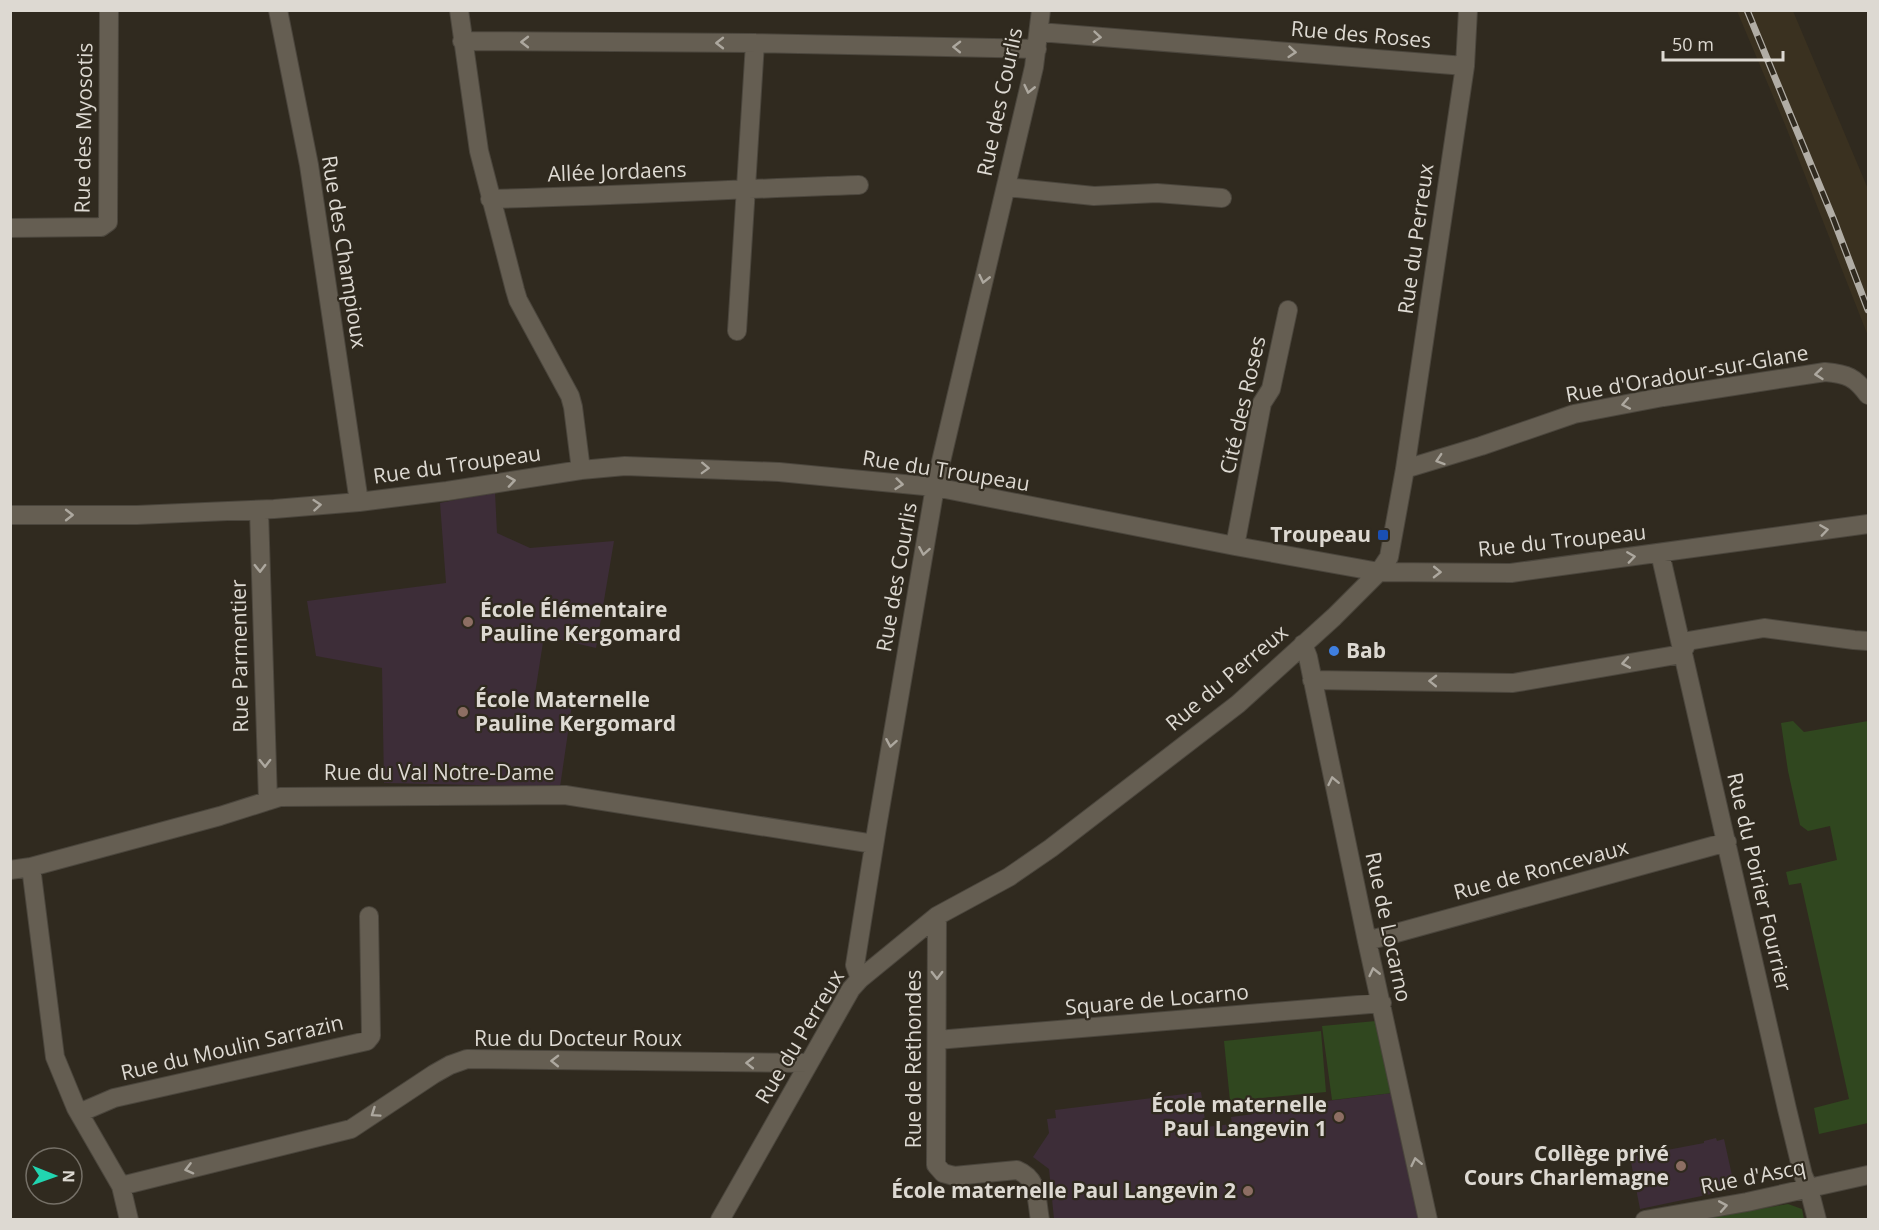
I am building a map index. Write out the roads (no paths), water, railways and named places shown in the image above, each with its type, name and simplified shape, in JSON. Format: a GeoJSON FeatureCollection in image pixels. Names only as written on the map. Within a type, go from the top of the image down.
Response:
{"type":"FeatureCollection","features":[{"type":"Feature","properties":{"kind":"street","name":"Rue des Myosotis"},"geometry":{"type":"LineString","coordinates":[[10,228],[101,227],[108,222],[109,10]]}},
{"type":"Feature","properties":{"kind":"street","name":"Rue des Champioux"},"geometry":{"type":"LineString","coordinates":[[278,10],[309,165],[359,502]]}},
{"type":"Feature","properties":{"kind":"street"},"geometry":{"type":"LineString","coordinates":[[459,10],[479,151],[490,199],[518,300],[570,396],[581,470]]}},
{"type":"Feature","properties":{"kind":"street","name":"Rue des Courlis"},"geometry":{"type":"LineString","coordinates":[[860,979],[855,965],[935,487],[1006,187],[1038,41],[1041,10]]}},
{"type":"Feature","properties":{"kind":"street","name":"Rue du Perreux"},"geometry":{"type":"LineString","coordinates":[[720,1220],[851,989],[860,979],[937,916],[1009,877],[1051,848],[1238,704],[1334,617],[1378,572],[1389,557],[1405,469],[1465,66],[1468,10]]}},
{"type":"Feature","properties":{"kind":"street"},"geometry":{"type":"LineString","coordinates":[[462,41],[755,43],[1038,41]]}},
{"type":"Feature","properties":{"kind":"street","name":"Rue des Roses"},"geometry":{"type":"LineString","coordinates":[[1038,41],[1465,66]]}},
{"type":"Feature","properties":{"kind":"street"},"geometry":{"type":"LineString","coordinates":[[737,331],[755,43]]}},
{"type":"Feature","properties":{"kind":"street","name":"Allée Jordaens"},"geometry":{"type":"LineString","coordinates":[[490,199],[859,185]]}},
{"type":"Feature","properties":{"kind":"street"},"geometry":{"type":"LineString","coordinates":[[1006,187],[1094,196],[1157,193],[1222,198]]}},
{"type":"Feature","properties":{"kind":"street","name":"Cité des Roses"},"geometry":{"type":"LineString","coordinates":[[1235,546],[1262,403],[1271,389],[1288,310]]}},
{"type":"Feature","properties":{"kind":"street","name":"Rue d'Oradour-sur-Glane"},"geometry":{"type":"LineString","coordinates":[[1405,469],[1574,414],[1663,397],[1825,372],[1850,376],[1869,395]]}},
{"type":"Feature","properties":{"kind":"street","name":"Rue du Troupeau"},"geometry":{"type":"LineString","coordinates":[[10,515],[136,515],[259,510],[359,502],[581,470],[625,466],[779,472],[935,487],[1378,572],[1511,573],[1869,524]]}},
{"type":"Feature","properties":{"kind":"street","name":"Rue Parmentier"},"geometry":{"type":"LineString","coordinates":[[259,510],[268,801]]}},
{"type":"Feature","properties":{"kind":"street","name":"Rue du Poirier Fourrier"},"geometry":{"type":"LineString","coordinates":[[1660,553],[1787,1109],[1817,1220]]}},
{"type":"Feature","properties":{"kind":"street"},"geometry":{"type":"LineString","coordinates":[[1312,680],[1513,683],[1676,655],[1683,651],[1688,641],[1764,628],[1869,640]]}},
{"type":"Feature","properties":{"kind":"street","name":"Rue de Locarno"},"geometry":{"type":"LineString","coordinates":[[1303,644],[1308,657],[1428,1220]]}},
{"type":"Feature","properties":{"kind":"street","name":"Rue du Val Notre-Dame"},"geometry":{"type":"LineString","coordinates":[[10,870],[31,867],[220,816],[280,797],[565,795],[874,843]]}},
{"type":"Feature","properties":{"kind":"street","name":"Rue de Roncevaux"},"geometry":{"type":"LineString","coordinates":[[1367,941],[1726,842]]}},
{"type":"Feature","properties":{"kind":"street"},"geometry":{"type":"LineString","coordinates":[[31,867],[54,1057],[85,1111],[121,1186],[129,1220]]}},
{"type":"Feature","properties":{"kind":"street","name":"Rue du Moulin Sarrazin"},"geometry":{"type":"LineString","coordinates":[[85,1111],[114,1098],[367,1041],[371,1036],[369,916]]}},
{"type":"Feature","properties":{"kind":"street","name":"Rue de Rethondes"},"geometry":{"type":"LineString","coordinates":[[937,916],[936,1165],[943,1173],[954,1176],[1017,1170],[1026,1174],[1034,1182],[1040,1220]]}},
{"type":"Feature","properties":{"kind":"street","name":"Square de Locarno"},"geometry":{"type":"LineString","coordinates":[[937,1040],[1382,1004]]}},
{"type":"Feature","properties":{"kind":"street","name":"Rue du Docteur Roux"},"geometry":{"type":"LineString","coordinates":[[121,1186],[351,1129],[434,1074],[467,1059],[808,1064]]}},
{"type":"Feature","properties":{"kind":"street","name":"Rue d'Ascq"},"geometry":{"type":"LineString","coordinates":[[1645,1220],[1809,1189],[1869,1175]]}},
{"type":"Feature","properties":{"kind":"railway"},"geometry":{"type":"LineString","coordinates":[[1747,10],[1833,218],[1868,310]]}},
{"type":"Feature","properties":{"kind":"place","name":"Troupeau"},"geometry":{"type":"Point","coordinates":[1383,535]}},
{"type":"Feature","properties":{"kind":"place","name":"École Élémentaire Pauline Kergomard"},"geometry":{"type":"Point","coordinates":[468,622]}},
{"type":"Feature","properties":{"kind":"place","name":"Bab"},"geometry":{"type":"Point","coordinates":[1334,651]}},
{"type":"Feature","properties":{"kind":"place","name":"École Maternelle Pauline Kergomard"},"geometry":{"type":"Point","coordinates":[463,712]}},
{"type":"Feature","properties":{"kind":"place","name":"École maternelle Paul Langevin 1"},"geometry":{"type":"Point","coordinates":[1339,1117]}},
{"type":"Feature","properties":{"kind":"place","name":"Collège privé Cours Charlemagne"},"geometry":{"type":"Point","coordinates":[1681,1166]}},
{"type":"Feature","properties":{"kind":"place","name":"École maternelle Paul Langevin 2"},"geometry":{"type":"Point","coordinates":[1248,1191]}}]}
